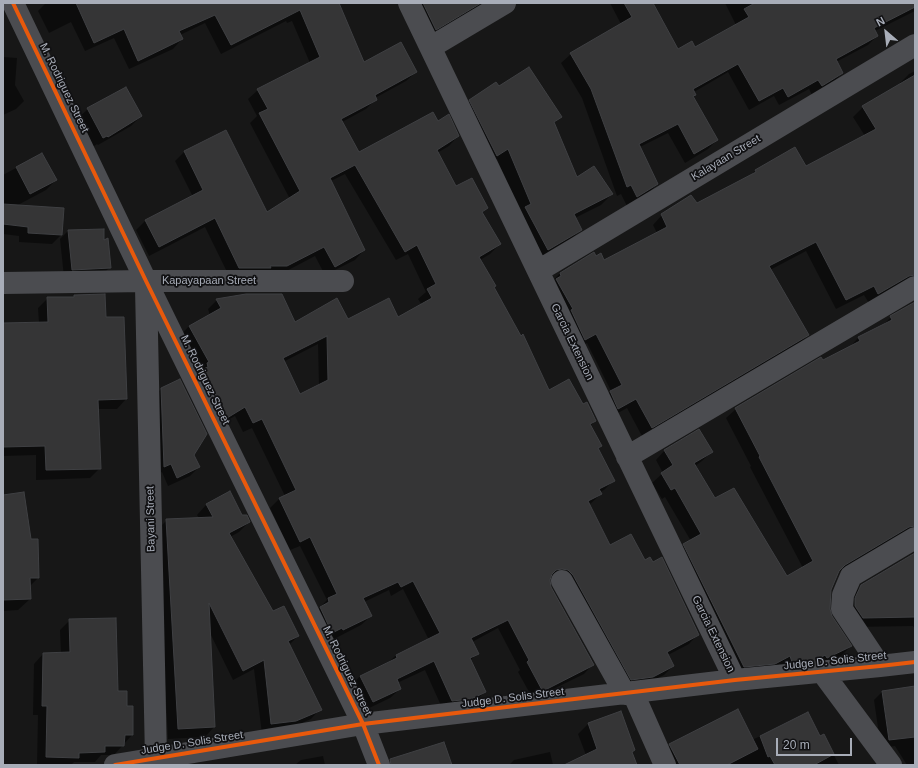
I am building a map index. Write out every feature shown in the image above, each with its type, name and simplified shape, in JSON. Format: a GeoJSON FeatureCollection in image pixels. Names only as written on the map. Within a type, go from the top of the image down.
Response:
{"type":"FeatureCollection","features":[{"type":"Feature","properties":{"kind":"street","name":"M. Rodriguez Street"},"geometry":{"type":"LineString","coordinates":[[13,3],[146,281],[363,724],[379,765]]}},
{"type":"Feature","properties":{"kind":"street","name":"Garcia Extension"},"geometry":{"type":"LineString","coordinates":[[409,3],[735,680]]}},
{"type":"Feature","properties":{"kind":"street"},"geometry":{"type":"LineString","coordinates":[[431,47],[505,3]]}},
{"type":"Feature","properties":{"kind":"street","name":"Kalayaan Street"},"geometry":{"type":"LineString","coordinates":[[538,271],[915,45]]}},
{"type":"Feature","properties":{"kind":"street","name":"Bayani Street"},"geometry":{"type":"LineString","coordinates":[[146,281],[157,762]]}},
{"type":"Feature","properties":{"kind":"street","name":"Kapayapaan Street"},"geometry":{"type":"LineString","coordinates":[[3,283],[343,281]]}},
{"type":"Feature","properties":{"kind":"street"},"geometry":{"type":"LineString","coordinates":[[627,457],[915,287]]}},
{"type":"Feature","properties":{"kind":"street"},"geometry":{"type":"LineString","coordinates":[[880,666],[842,609],[843,596],[851,576],[915,538]]}},
{"type":"Feature","properties":{"kind":"street"},"geometry":{"type":"LineString","coordinates":[[562,581],[629,693],[665,765]]}},
{"type":"Feature","properties":{"kind":"street","name":"Judge D. Solis Street"},"geometry":{"type":"LineString","coordinates":[[116,765],[157,762],[363,724],[735,680],[915,662]]}},
{"type":"Feature","properties":{"kind":"street"},"geometry":{"type":"LineString","coordinates":[[822,672],[891,765]]}},
{"type":"Feature","properties":{"kind":"building"},"geometry":{"type":"Polygon","coordinates":[[[76,3],[339,3],[364,62],[401,42],[417,72],[375,95],[377,100],[341,119],[359,152],[433,112],[438,121],[449,114],[459,136],[437,150],[456,186],[472,178],[488,208],[482,212],[501,244],[479,257],[496,286],[494,287],[521,336],[523,334],[549,390],[569,379],[583,404],[587,402],[596,421],[590,424],[602,446],[598,448],[615,481],[599,489],[602,494],[588,501],[610,545],[631,534],[645,560],[650,557],[653,562],[662,557],[699,635],[667,652],[674,666],[653,677],[631,680],[573,575],[568,570],[562,569],[556,570],[552,574],[550,580],[551,587],[594,665],[545,690],[542,690],[527,662],[529,660],[508,620],[471,638],[479,654],[470,658],[486,692],[471,699],[452,701],[434,661],[397,679],[401,689],[373,702],[360,676],[397,658],[396,655],[440,633],[413,581],[401,587],[398,582],[363,598],[372,616],[343,630],[342,628],[332,633],[320,607],[329,602],[328,598],[337,594],[310,537],[300,542],[279,498],[296,490],[262,419],[253,423],[245,407],[227,418],[203,369],[208,367],[207,363],[209,362],[189,326],[221,308],[216,299],[246,294],[282,294],[295,322],[337,298],[348,319],[389,298],[398,317],[432,298],[427,289],[436,284],[417,245],[405,252],[355,165],[330,178],[365,250],[335,267],[324,247],[287,266],[270,266],[271,268],[239,268],[215,218],[159,247],[145,220],[203,190],[184,151],[226,130],[267,212],[300,191],[259,113],[268,109],[257,89],[320,57],[300,10],[231,45],[215,15],[179,31],[183,39],[138,61],[124,29],[94,43],[76,3]],[[327,336],[283,358],[300,394],[328,380],[327,336]]]}},
{"type":"Feature","properties":{"kind":"building"},"geometry":{"type":"Polygon","coordinates":[[[423,3],[481,3],[436,30],[423,3]]]}},
{"type":"Feature","properties":{"kind":"building"},"geometry":{"type":"Polygon","coordinates":[[[624,3],[653,3],[678,49],[692,41],[695,47],[749,17],[744,9],[755,3],[915,3],[915,7],[874,28],[878,36],[836,59],[843,73],[822,86],[818,80],[788,97],[783,88],[759,101],[738,64],[693,89],[696,95],[693,96],[718,140],[694,154],[678,124],[639,144],[658,184],[637,197],[631,185],[627,187],[591,89],[570,53],[632,17],[624,3]]]}},
{"type":"Feature","properties":{"kind":"building"},"geometry":{"type":"Polygon","coordinates":[[[529,67],[562,117],[554,122],[577,177],[594,166],[613,194],[574,214],[582,230],[548,250],[525,207],[531,204],[508,149],[497,156],[469,100],[496,82],[499,86],[529,67]]]}},
{"type":"Feature","properties":{"kind":"building"},"geometry":{"type":"Polygon","coordinates":[[[915,75],[915,275],[909,276],[878,294],[874,286],[846,300],[816,242],[769,266],[809,335],[652,428],[636,399],[618,409],[610,391],[622,385],[596,334],[585,340],[571,310],[573,309],[556,279],[561,276],[560,273],[594,252],[596,256],[601,253],[604,260],[667,227],[661,214],[691,195],[697,203],[756,172],[755,170],[795,147],[806,166],[876,129],[862,106],[915,75]]]}},
{"type":"Feature","properties":{"kind":"building"},"geometry":{"type":"Polygon","coordinates":[[[126,87],[142,116],[108,137],[103,138],[87,108],[126,87]]]}},
{"type":"Feature","properties":{"kind":"building"},"geometry":{"type":"Polygon","coordinates":[[[42,153],[57,180],[30,194],[16,167],[42,153]]]}},
{"type":"Feature","properties":{"kind":"building"},"geometry":{"type":"Polygon","coordinates":[[[3,204],[64,208],[62,235],[28,233],[28,227],[3,224],[3,204]]]}},
{"type":"Feature","properties":{"kind":"building"},"geometry":{"type":"Polygon","coordinates":[[[104,229],[104,240],[108,238],[111,268],[72,270],[68,230],[104,229]]]}},
{"type":"Feature","properties":{"kind":"building"},"geometry":{"type":"Polygon","coordinates":[[[105,294],[106,317],[124,317],[127,399],[98,400],[101,469],[46,470],[45,446],[3,447],[3,323],[48,322],[47,297],[74,297],[74,295],[105,294]]]}},
{"type":"Feature","properties":{"kind":"building"},"geometry":{"type":"Polygon","coordinates":[[[915,302],[915,526],[909,527],[845,565],[839,571],[831,590],[830,609],[832,616],[852,646],[827,658],[825,655],[817,660],[792,662],[790,656],[775,664],[744,667],[683,544],[701,534],[675,488],[671,490],[661,473],[673,465],[664,450],[699,429],[713,452],[694,463],[715,498],[734,488],[787,576],[813,561],[735,408],[821,357],[823,360],[860,341],[858,337],[892,320],[890,316],[915,302]]]}},
{"type":"Feature","properties":{"kind":"building"},"geometry":{"type":"Polygon","coordinates":[[[180,379],[207,434],[194,455],[200,467],[177,478],[171,464],[164,467],[161,388],[180,379]]]}},
{"type":"Feature","properties":{"kind":"building"},"geometry":{"type":"Polygon","coordinates":[[[230,491],[242,515],[247,515],[250,522],[229,533],[273,611],[284,606],[299,636],[288,641],[322,710],[296,721],[271,724],[264,660],[243,671],[209,603],[215,727],[178,729],[166,519],[213,517],[206,504],[230,491]]]}},
{"type":"Feature","properties":{"kind":"building"},"geometry":{"type":"Polygon","coordinates":[[[24,492],[31,539],[38,539],[39,578],[30,578],[31,599],[3,600],[3,495],[24,492]]]}},
{"type":"Feature","properties":{"kind":"building"},"geometry":{"type":"Polygon","coordinates":[[[915,553],[915,617],[863,618],[855,606],[855,598],[861,585],[915,553]]]}},
{"type":"Feature","properties":{"kind":"building"},"geometry":{"type":"Polygon","coordinates":[[[116,618],[118,691],[127,691],[127,706],[133,706],[133,735],[125,735],[124,746],[105,746],[105,752],[79,753],[79,758],[46,757],[47,706],[42,706],[43,653],[70,652],[69,619],[116,618]]]}},
{"type":"Feature","properties":{"kind":"building"},"geometry":{"type":"Polygon","coordinates":[[[915,686],[915,737],[889,740],[882,691],[915,686]]]}},
{"type":"Feature","properties":{"kind":"building"},"geometry":{"type":"Polygon","coordinates":[[[738,709],[758,749],[727,765],[680,765],[669,744],[738,709]]]}},
{"type":"Feature","properties":{"kind":"building"},"geometry":{"type":"Polygon","coordinates":[[[621,711],[635,750],[632,752],[637,765],[564,765],[597,749],[588,723],[621,711]]]}},
{"type":"Feature","properties":{"kind":"building"},"geometry":{"type":"Polygon","coordinates":[[[808,712],[820,736],[824,734],[834,754],[814,765],[775,765],[770,756],[768,757],[760,736],[808,712]]]}},
{"type":"Feature","properties":{"kind":"building"},"geometry":{"type":"Polygon","coordinates":[[[444,742],[452,765],[391,765],[390,759],[444,742]]]}},
{"type":"Feature","properties":{"kind":"cycle path"},"geometry":{"type":"LineString","coordinates":[[13,3],[146,281],[363,724],[379,765]]}},
{"type":"Feature","properties":{"kind":"cycle path"},"geometry":{"type":"LineString","coordinates":[[115,765],[363,724],[735,680],[915,662]]}}]}
